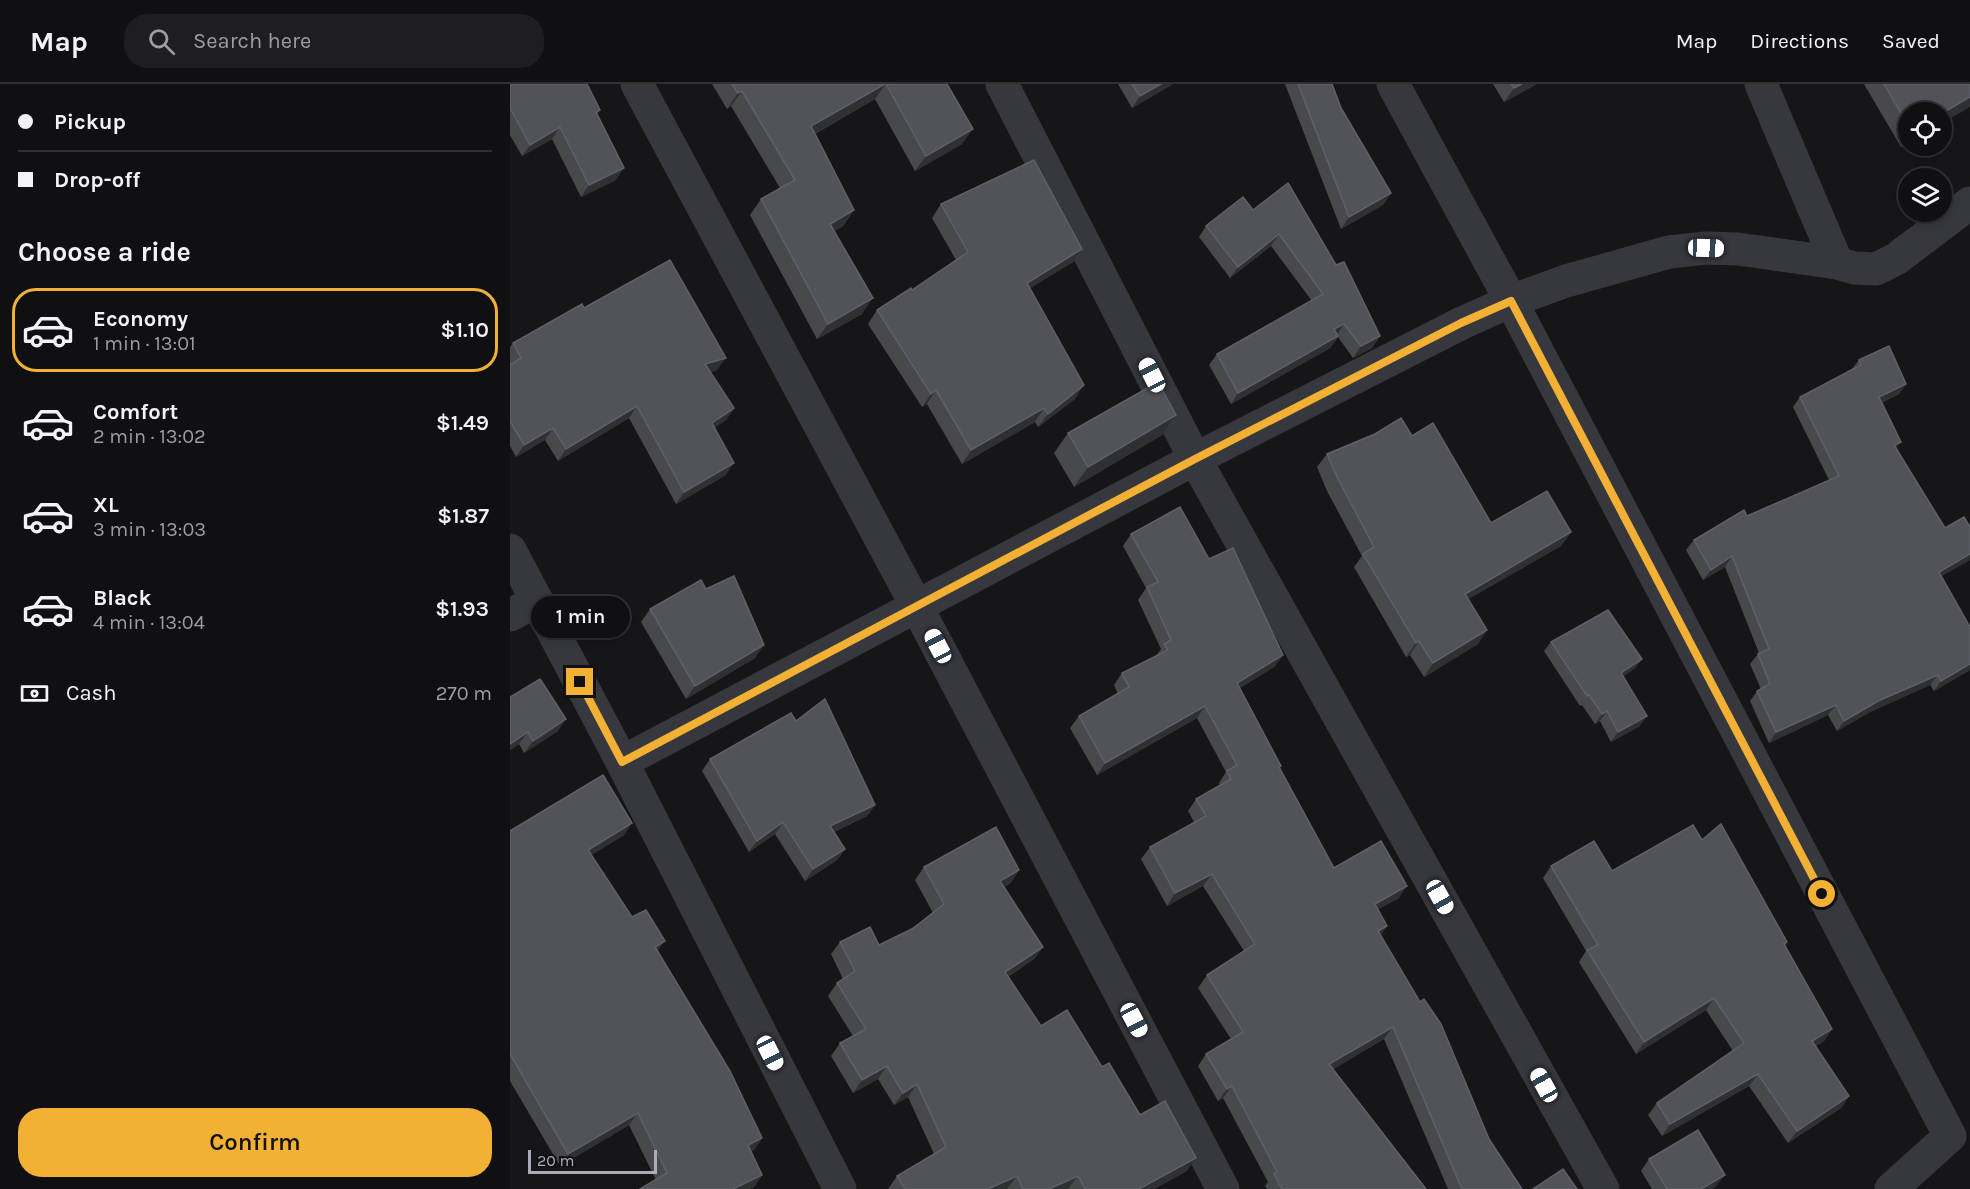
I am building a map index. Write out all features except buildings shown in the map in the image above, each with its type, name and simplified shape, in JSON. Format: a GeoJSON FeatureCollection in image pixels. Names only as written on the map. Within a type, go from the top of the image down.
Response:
{"type":"FeatureCollection","features":[{"type":"Feature","properties":{"kind":"street"},"geometry":{"type":"LineString","coordinates":[[637,84],[916,605],[1223,1189]]}},
{"type":"Feature","properties":{"kind":"street"},"geometry":{"type":"LineString","coordinates":[[1002,84],[1195,459],[1603,1189]]}},
{"type":"Feature","properties":{"kind":"street"},"geometry":{"type":"LineString","coordinates":[[1393,84],[1511,301],[1950,1136],[1891,1189]]}},
{"type":"Feature","properties":{"kind":"street"},"geometry":{"type":"LineString","coordinates":[[1761,84],[1837,263]]}},
{"type":"Feature","properties":{"kind":"street"},"geometry":{"type":"LineString","coordinates":[[622,762],[1195,459],[1461,323],[1511,301],[1566,282],[1669,252],[1706,248],[1738,249],[1837,263],[1854,268],[1876,268],[1896,259],[1970,203]]}},
{"type":"Feature","properties":{"kind":"street"},"geometry":{"type":"LineString","coordinates":[[510,550],[523,608],[622,762],[828,1185]]}},
{"type":"Feature","properties":{"kind":"route"},"geometry":{"type":"LineString","coordinates":[[580,682],[622,762],[1195,459],[1461,323],[1511,301],[1822,894]]}}]}
